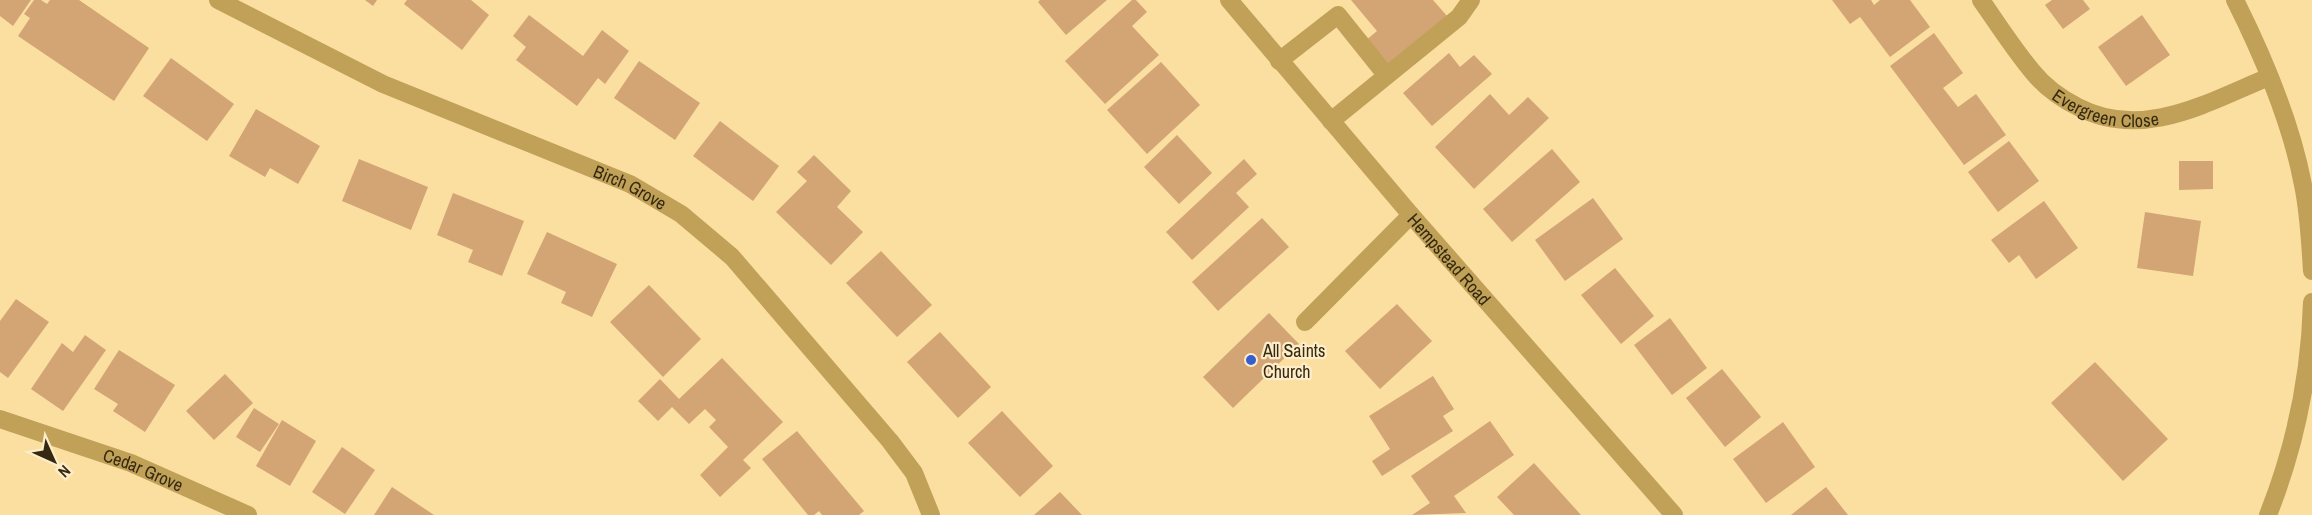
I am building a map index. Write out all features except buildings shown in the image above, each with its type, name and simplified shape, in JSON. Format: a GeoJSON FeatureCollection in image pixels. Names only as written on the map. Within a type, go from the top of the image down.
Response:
{"type":"FeatureCollection","features":[{"type":"Feature","properties":{"kind":"street","name":"Birch Grove"},"geometry":{"type":"LineString","coordinates":[[218,0],[382,84],[630,184],[681,214],[732,257],[890,441],[914,473],[931,515]]}},
{"type":"Feature","properties":{"kind":"street","name":"Hempstead Road"},"geometry":{"type":"LineString","coordinates":[[1229,0],[1411,216],[1674,515]]}},
{"type":"Feature","properties":{"kind":"street"},"geometry":{"type":"LineString","coordinates":[[1331,121],[1459,17],[1471,0]]}},
{"type":"Feature","properties":{"kind":"street","name":"Evergreen Close"},"geometry":{"type":"LineString","coordinates":[[1980,0],[2032,72],[2050,90],[2090,113],[2111,120],[2134,122],[2162,118],[2270,77]]}},
{"type":"Feature","properties":{"kind":"street"},"geometry":{"type":"LineString","coordinates":[[2235,0],[2270,77],[2290,134],[2303,184],[2309,224],[2312,272]]}},
{"type":"Feature","properties":{"kind":"street"},"geometry":{"type":"LineString","coordinates":[[1279,61],[1338,15],[1386,75]]}},
{"type":"Feature","properties":{"kind":"street"},"geometry":{"type":"LineString","coordinates":[[1305,322],[1411,216]]}},
{"type":"Feature","properties":{"kind":"street"},"geometry":{"type":"LineString","coordinates":[[2268,515],[2291,448],[2310,372],[2312,302]]}},
{"type":"Feature","properties":{"kind":"street","name":"Cedar Grove"},"geometry":{"type":"LineString","coordinates":[[0,419],[131,463],[248,515]]}},
{"type":"Feature","properties":{"kind":"place","name":"All Saints Church"},"geometry":{"type":"Point","coordinates":[1251,360]}}]}
